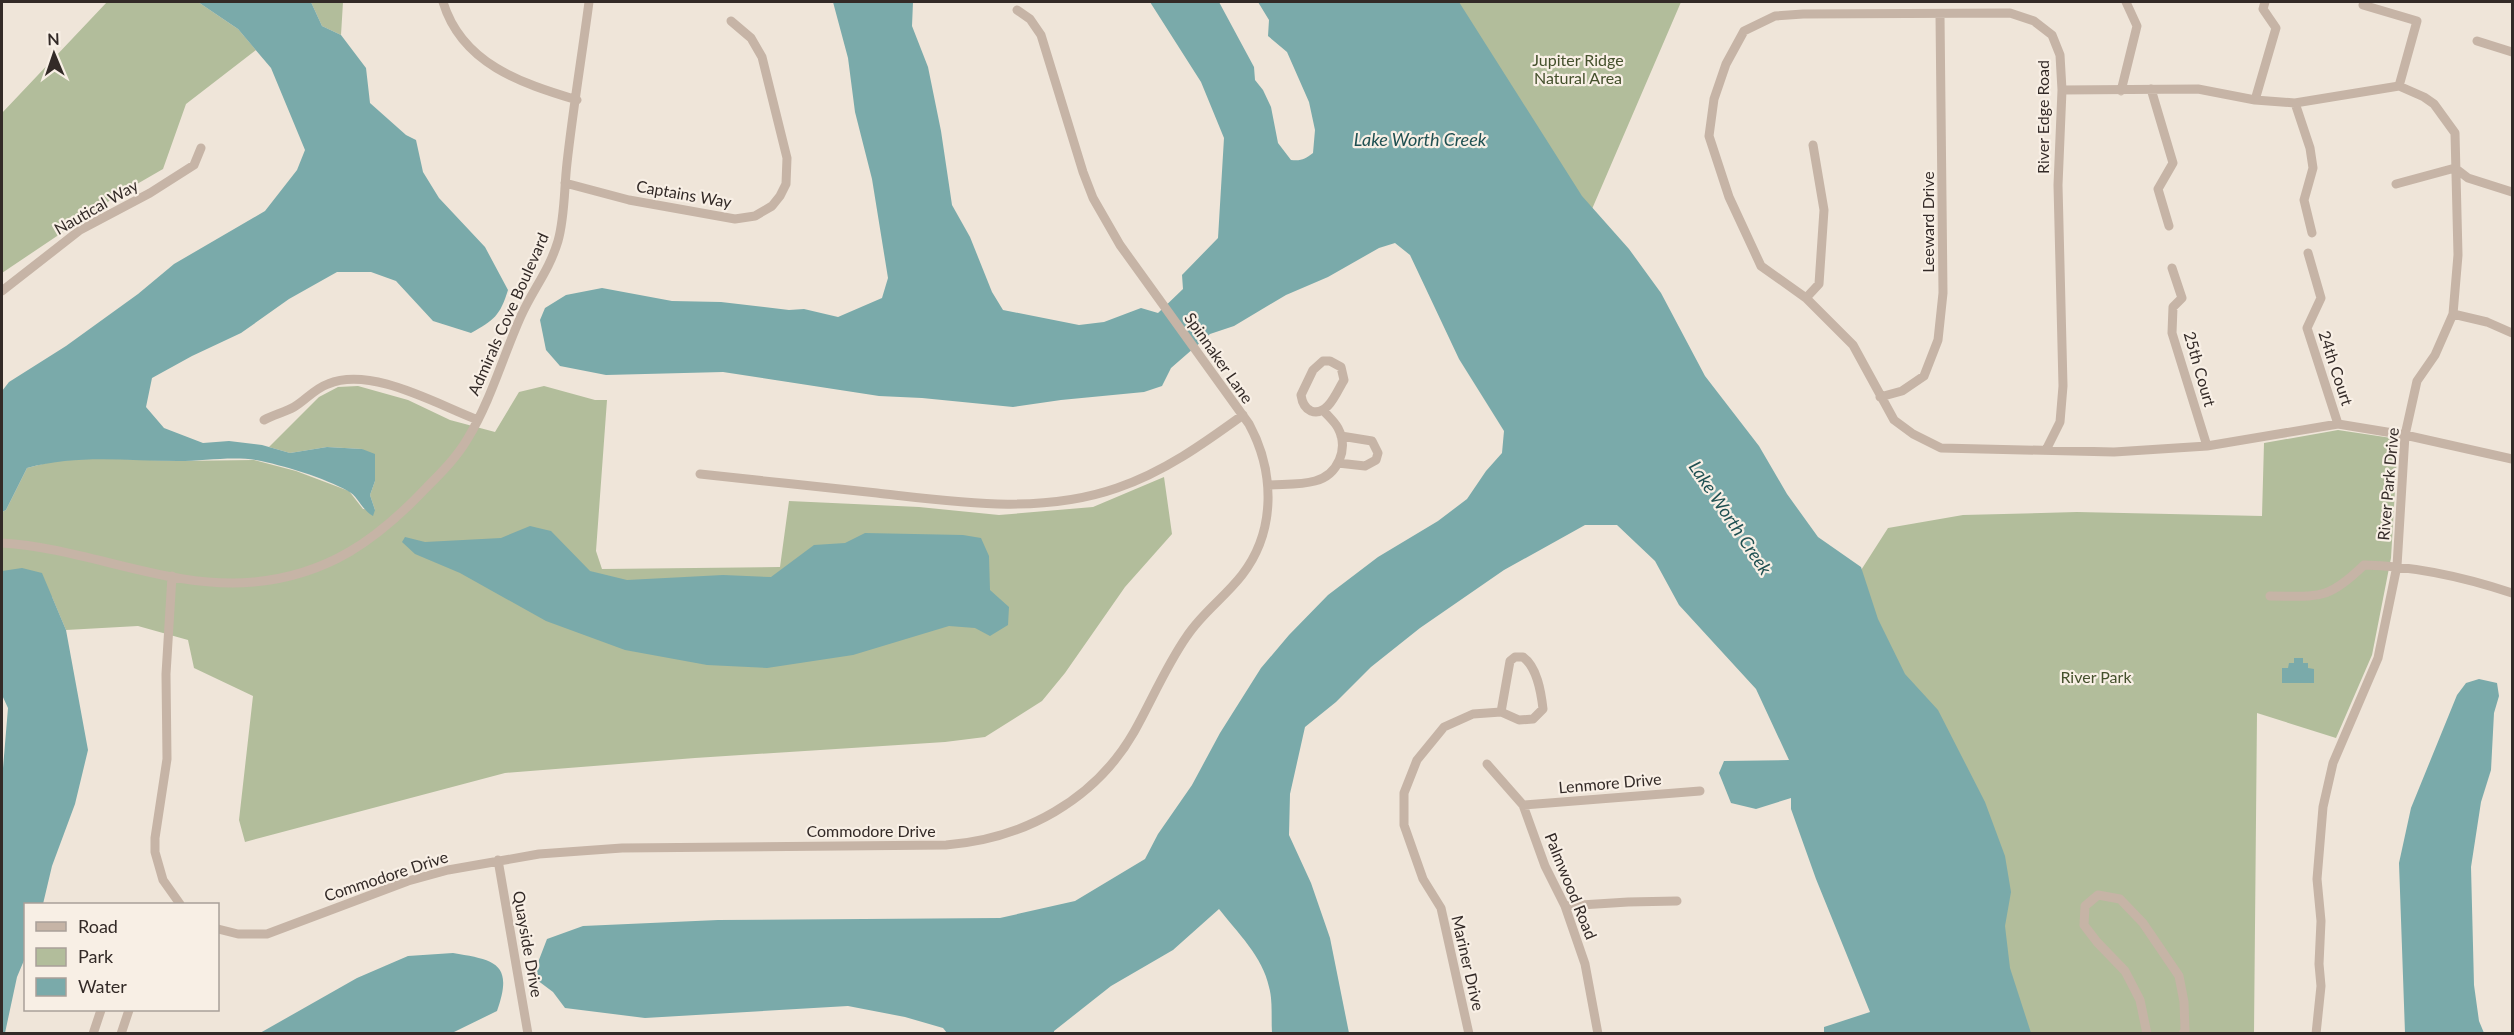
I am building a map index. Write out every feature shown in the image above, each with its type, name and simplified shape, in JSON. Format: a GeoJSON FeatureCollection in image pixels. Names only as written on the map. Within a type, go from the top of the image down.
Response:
{"type":"FeatureCollection","features":[{"type":"Feature","properties":{"kind":"street"},"geometry":{"type":"LineString","coordinates":[[443,2],[454,26],[489,65],[516,81],[577,100]]}},
{"type":"Feature","properties":{"kind":"street","name":"Admirals Cove Boulevard"},"geometry":{"type":"LineString","coordinates":[[2,543],[48,548],[172,576],[219,583],[270,580],[295,575],[343,557],[372,539],[398,517],[454,458],[478,420],[522,314],[552,261],[562,227],[565,183],[589,2]]}},
{"type":"Feature","properties":{"kind":"street"},"geometry":{"type":"LineString","coordinates":[[2121,91],[2137,26],[2126,2]]}},
{"type":"Feature","properties":{"kind":"street"},"geometry":{"type":"LineString","coordinates":[[2255,100],[2276,28],[2263,9],[2265,2]]}},
{"type":"Feature","properties":{"kind":"street"},"geometry":{"type":"LineString","coordinates":[[2062,90],[2198,89],[2255,100],[2295,103],[2399,86],[2417,21],[2363,5]]}},
{"type":"Feature","properties":{"kind":"street","name":"Spinnaker Lane"},"geometry":{"type":"LineString","coordinates":[[700,474],[930,499],[980,503],[1046,503],[1091,496],[1147,477],[1198,447],[1243,415],[1120,245],[1093,198],[1041,35],[1030,19],[1017,10]]}},
{"type":"Feature","properties":{"kind":"street","name":"River Edge Road"},"geometry":{"type":"LineString","coordinates":[[2046,450],[2060,422],[2063,386],[2058,148],[2062,90],[2060,55],[2052,35],[2034,21],[2010,13],[1803,14],[1775,16],[1744,31],[1726,64],[1713,99],[1709,136],[1729,197],[1761,266],[1806,298],[1853,345],[1894,420],[1913,434],[1941,448],[2114,452],[2207,446],[2338,424],[2405,435],[2512,459]]}},
{"type":"Feature","properties":{"kind":"street","name":"Leeward Drive"},"geometry":{"type":"LineString","coordinates":[[1880,397],[1902,391],[1923,376],[1938,340],[1943,281],[1940,15]]}},
{"type":"Feature","properties":{"kind":"street","name":"Captains Way"},"geometry":{"type":"LineString","coordinates":[[565,183],[629,200],[735,219],[761,213],[776,201],[786,184],[788,165],[767,70],[751,38],[731,21]]}},
{"type":"Feature","properties":{"kind":"street"},"geometry":{"type":"LineString","coordinates":[[2478,41],[2512,52]]}},
{"type":"Feature","properties":{"kind":"street","name":"River Park Drive"},"geometry":{"type":"LineString","coordinates":[[2316,1034],[2321,986],[2319,964],[2321,921],[2317,879],[2323,807],[2333,763],[2378,658],[2397,566],[2405,435],[2417,381],[2435,356],[2453,314],[2458,255],[2455,133],[2443,114],[2424,97],[2399,86]]}},
{"type":"Feature","properties":{"kind":"street"},"geometry":{"type":"LineString","coordinates":[[2151,89],[2173,163],[2158,189],[2169,226]]}},
{"type":"Feature","properties":{"kind":"street"},"geometry":{"type":"LineString","coordinates":[[2295,103],[2310,148],[2313,168],[2304,200],[2312,233]]}},
{"type":"Feature","properties":{"kind":"street"},"geometry":{"type":"LineString","coordinates":[[1806,298],[1820,284],[1824,210],[1813,145]]}},
{"type":"Feature","properties":{"kind":"street","name":"Nautical Way"},"geometry":{"type":"LineString","coordinates":[[2,291],[80,230],[150,193],[194,165],[201,148]]}},
{"type":"Feature","properties":{"kind":"street"},"geometry":{"type":"LineString","coordinates":[[2396,184],[2455,168],[2468,178],[2512,192]]}},
{"type":"Feature","properties":{"kind":"street","name":"24th Court"},"geometry":{"type":"LineString","coordinates":[[2308,254],[2321,298],[2307,328],[2338,424]]}},
{"type":"Feature","properties":{"kind":"street","name":"25th Court"},"geometry":{"type":"LineString","coordinates":[[2172,268],[2182,298],[2173,307],[2172,333],[2207,446]]}},
{"type":"Feature","properties":{"kind":"street"},"geometry":{"type":"LineString","coordinates":[[2453,314],[2487,322],[2512,333]]}},
{"type":"Feature","properties":{"kind":"street"},"geometry":{"type":"LineString","coordinates":[[1330,361],[1341,367],[1344,380],[1328,406],[1323,410],[1310,411],[1305,407],[1301,395],[1317,364],[1330,361]]}},
{"type":"Feature","properties":{"kind":"street"},"geometry":{"type":"LineString","coordinates":[[264,420],[294,407],[317,388],[355,378],[381,382],[478,420]]}},
{"type":"Feature","properties":{"kind":"street"},"geometry":{"type":"LineString","coordinates":[[1269,485],[1315,481],[1327,476],[1338,463],[1342,450],[1341,436],[1335,424],[1323,410]]}},
{"type":"Feature","properties":{"kind":"street","name":"Commodore Drive"},"geometry":{"type":"LineString","coordinates":[[219,929],[238,934],[267,934],[408,881],[498,860],[580,850],[622,848],[946,845],[980,841],[1028,826],[1050,815],[1084,791],[1102,774],[1125,746],[1187,635],[1231,588],[1254,557],[1266,521],[1269,485],[1263,454],[1243,415]]}},
{"type":"Feature","properties":{"kind":"street"},"geometry":{"type":"LineString","coordinates":[[1338,463],[1365,466],[1376,460],[1378,453],[1372,441],[1341,436]]}},
{"type":"Feature","properties":{"kind":"street"},"geometry":{"type":"LineString","coordinates":[[2270,596],[2321,596],[2342,587],[2364,566],[2397,566],[2434,571],[2512,593]]}},
{"type":"Feature","properties":{"kind":"street"},"geometry":{"type":"LineString","coordinates":[[172,576],[165,674],[166,759],[155,852],[161,873],[179,903]]}},
{"type":"Feature","properties":{"kind":"street","name":"Mariner Drive"},"geometry":{"type":"LineString","coordinates":[[1469,1034],[1441,908],[1423,879],[1404,825],[1404,793],[1417,760],[1444,727],[1473,714],[1501,712],[1519,720],[1533,719],[1543,709],[1541,691],[1530,662],[1522,657],[1515,657],[1510,661],[1501,712]]}},
{"type":"Feature","properties":{"kind":"street","name":"Palmwood Road"},"geometry":{"type":"LineString","coordinates":[[1487,764],[1523,805],[1545,866],[1565,906],[1585,964],[1598,1034]]}},
{"type":"Feature","properties":{"kind":"street","name":"Lenmore Drive"},"geometry":{"type":"LineString","coordinates":[[1523,805],[1700,791]]}},
{"type":"Feature","properties":{"kind":"street","name":"Quayside Drive"},"geometry":{"type":"LineString","coordinates":[[498,860],[528,1034]]}},
{"type":"Feature","properties":{"kind":"street"},"geometry":{"type":"LineString","coordinates":[[2148,1034],[2140,1000],[2125,971],[2084,925],[2085,906],[2098,895],[2120,899],[2143,923],[2179,976],[2184,1002],[2185,1030],[2182,1034]]}},
{"type":"Feature","properties":{"kind":"street"},"geometry":{"type":"LineString","coordinates":[[1565,906],[1677,902]]}},
{"type":"Feature","properties":{"kind":"street"},"geometry":{"type":"LineString","coordinates":[[93,1034],[101,1011]]}},
{"type":"Feature","properties":{"kind":"street"},"geometry":{"type":"LineString","coordinates":[[121,1034],[129,1011]]}},
{"type":"Feature","properties":{"kind":"green space"},"geometry":{"type":"Polygon","coordinates":[[[107,2],[198,2],[238,29],[256,50],[186,104],[163,169],[118,195],[2,273],[2,113],[107,2]]]}},
{"type":"Feature","properties":{"kind":"green space"},"geometry":{"type":"Polygon","coordinates":[[[311,2],[343,2],[341,35],[322,26],[311,2]]]}},
{"type":"Feature","properties":{"kind":"green space","name":"Jupiter Ridge Natural Area"},"geometry":{"type":"Polygon","coordinates":[[[1456,2],[1681,2],[1589,216],[1456,2]]]}},
{"type":"Feature","properties":{"kind":"green space"},"geometry":{"type":"Polygon","coordinates":[[[358,386],[408,400],[450,420],[495,432],[519,392],[544,386],[595,400],[607,400],[596,551],[602,569],[780,567],[789,501],[919,507],[999,515],[1093,507],[1164,477],[1172,534],[1125,587],[1065,673],[1042,701],[985,737],[945,742],[505,773],[245,842],[239,820],[253,696],[194,668],[188,640],[138,626],[66,630],[52,597],[2,571],[2,512],[6,510],[27,468],[54,461],[99,458],[175,461],[254,460],[296,471],[349,491],[363,509],[375,510],[370,495],[375,481],[362,449],[327,447],[290,453],[269,447],[319,397],[338,387],[358,386]]]}},
{"type":"Feature","properties":{"kind":"green space","name":"River Park"},"geometry":{"type":"Polygon","coordinates":[[[2338,430],[2398,439],[2391,558],[2372,655],[2336,738],[2257,713],[2254,1033],[2028,1033],[1906,688],[1856,578],[1888,528],[1963,515],[2077,512],[2262,516],[2264,443],[2338,430]]]}},
{"type":"Feature","properties":{"kind":"water"},"geometry":{"type":"Polygon","coordinates":[[[198,2],[311,2],[322,26],[341,35],[366,68],[370,103],[406,135],[416,140],[423,172],[439,198],[485,247],[508,290],[505,299],[495,316],[471,333],[433,321],[396,281],[371,272],[337,272],[289,299],[241,333],[152,378],[146,407],[164,428],[203,443],[229,441],[262,445],[290,453],[327,447],[362,449],[375,454],[375,481],[370,495],[375,510],[373,516],[351,493],[328,481],[278,465],[237,458],[178,461],[102,459],[65,461],[27,468],[6,510],[2,512],[2,391],[9,382],[66,346],[138,294],[174,264],[265,211],[297,170],[305,150],[271,68],[238,29],[198,2]]]}},
{"type":"Feature","properties":{"kind":"water","name":"Lake Worth Creek"},"geometry":{"type":"Polygon","coordinates":[[[833,2],[913,2],[912,26],[928,67],[941,131],[952,205],[970,237],[992,292],[1003,310],[1079,325],[1104,322],[1141,308],[1158,313],[1183,289],[1182,275],[1218,238],[1224,138],[1201,82],[1150,2],[1219,2],[1254,67],[1255,80],[1271,107],[1278,143],[1291,160],[1295,160],[1303,159],[1313,153],[1315,130],[1309,102],[1287,52],[1268,36],[1269,20],[1258,2],[1459,2],[1582,196],[1629,249],[1661,293],[1705,376],[1759,446],[1787,494],[1818,537],[1861,567],[1878,619],[1905,674],[1938,710],[1985,802],[2005,856],[2011,892],[2005,926],[2010,968],[2031,1033],[1824,1033],[1824,1027],[1870,1012],[1816,879],[1791,809],[1791,798],[1756,809],[1731,803],[1719,773],[1724,761],[1789,760],[1756,689],[1679,605],[1655,561],[1617,525],[1585,525],[1504,570],[1420,628],[1371,667],[1336,702],[1305,727],[1290,794],[1289,835],[1311,883],[1330,938],[1349,1033],[1272,1033],[1271,998],[1266,976],[1248,945],[1219,909],[1173,950],[1111,986],[1054,1033],[947,1033],[943,1028],[905,1017],[848,1006],[645,1018],[565,1008],[553,992],[537,980],[537,965],[547,939],[583,926],[718,920],[1000,918],[1075,901],[1145,859],[1158,834],[1192,785],[1220,733],[1261,668],[1289,635],[1328,595],[1378,557],[1438,521],[1467,499],[1486,471],[1502,453],[1504,431],[1459,359],[1410,255],[1395,243],[1379,248],[1328,277],[1286,295],[1234,326],[1210,334],[1171,368],[1162,386],[1144,392],[1013,407],[879,396],[723,372],[606,375],[560,366],[546,350],[540,320],[545,308],[566,295],[602,288],[672,301],[721,302],[789,310],[804,309],[838,317],[882,298],[888,278],[872,179],[855,112],[848,58],[833,2]]]}},
{"type":"Feature","properties":{"kind":"water"},"geometry":{"type":"Polygon","coordinates":[[[530,526],[551,531],[590,571],[627,580],[723,575],[771,577],[814,545],[845,543],[865,533],[963,535],[981,538],[989,556],[990,590],[1009,607],[1008,625],[990,636],[975,628],[949,626],[853,655],[767,668],[707,665],[625,650],[546,621],[460,573],[415,554],[402,542],[405,537],[425,542],[501,538],[530,526]]]}},
{"type":"Feature","properties":{"kind":"water"},"geometry":{"type":"Polygon","coordinates":[[[22,568],[42,573],[66,630],[88,750],[75,804],[52,866],[43,903],[24,903],[24,960],[17,977],[5,1033],[2,1034],[2,780],[8,708],[2,695],[2,571],[22,568]]]}},
{"type":"Feature","properties":{"kind":"water"},"geometry":{"type":"Polygon","coordinates":[[[2294,658],[2303,658],[2303,663],[2308,663],[2308,668],[2314,669],[2314,683],[2282,683],[2282,668],[2288,668],[2289,663],[2294,663],[2294,658]]]}},
{"type":"Feature","properties":{"kind":"water"},"geometry":{"type":"Polygon","coordinates":[[[2479,679],[2497,683],[2499,696],[2494,713],[2491,770],[2481,802],[2471,867],[2474,985],[2479,1021],[2484,1033],[2405,1033],[2399,863],[2411,808],[2457,695],[2466,683],[2479,679]]]}},
{"type":"Feature","properties":{"kind":"water"},"geometry":{"type":"Polygon","coordinates":[[[453,953],[490,962],[502,973],[503,983],[497,1011],[452,1033],[260,1033],[357,978],[408,956],[453,953]]]}}]}
